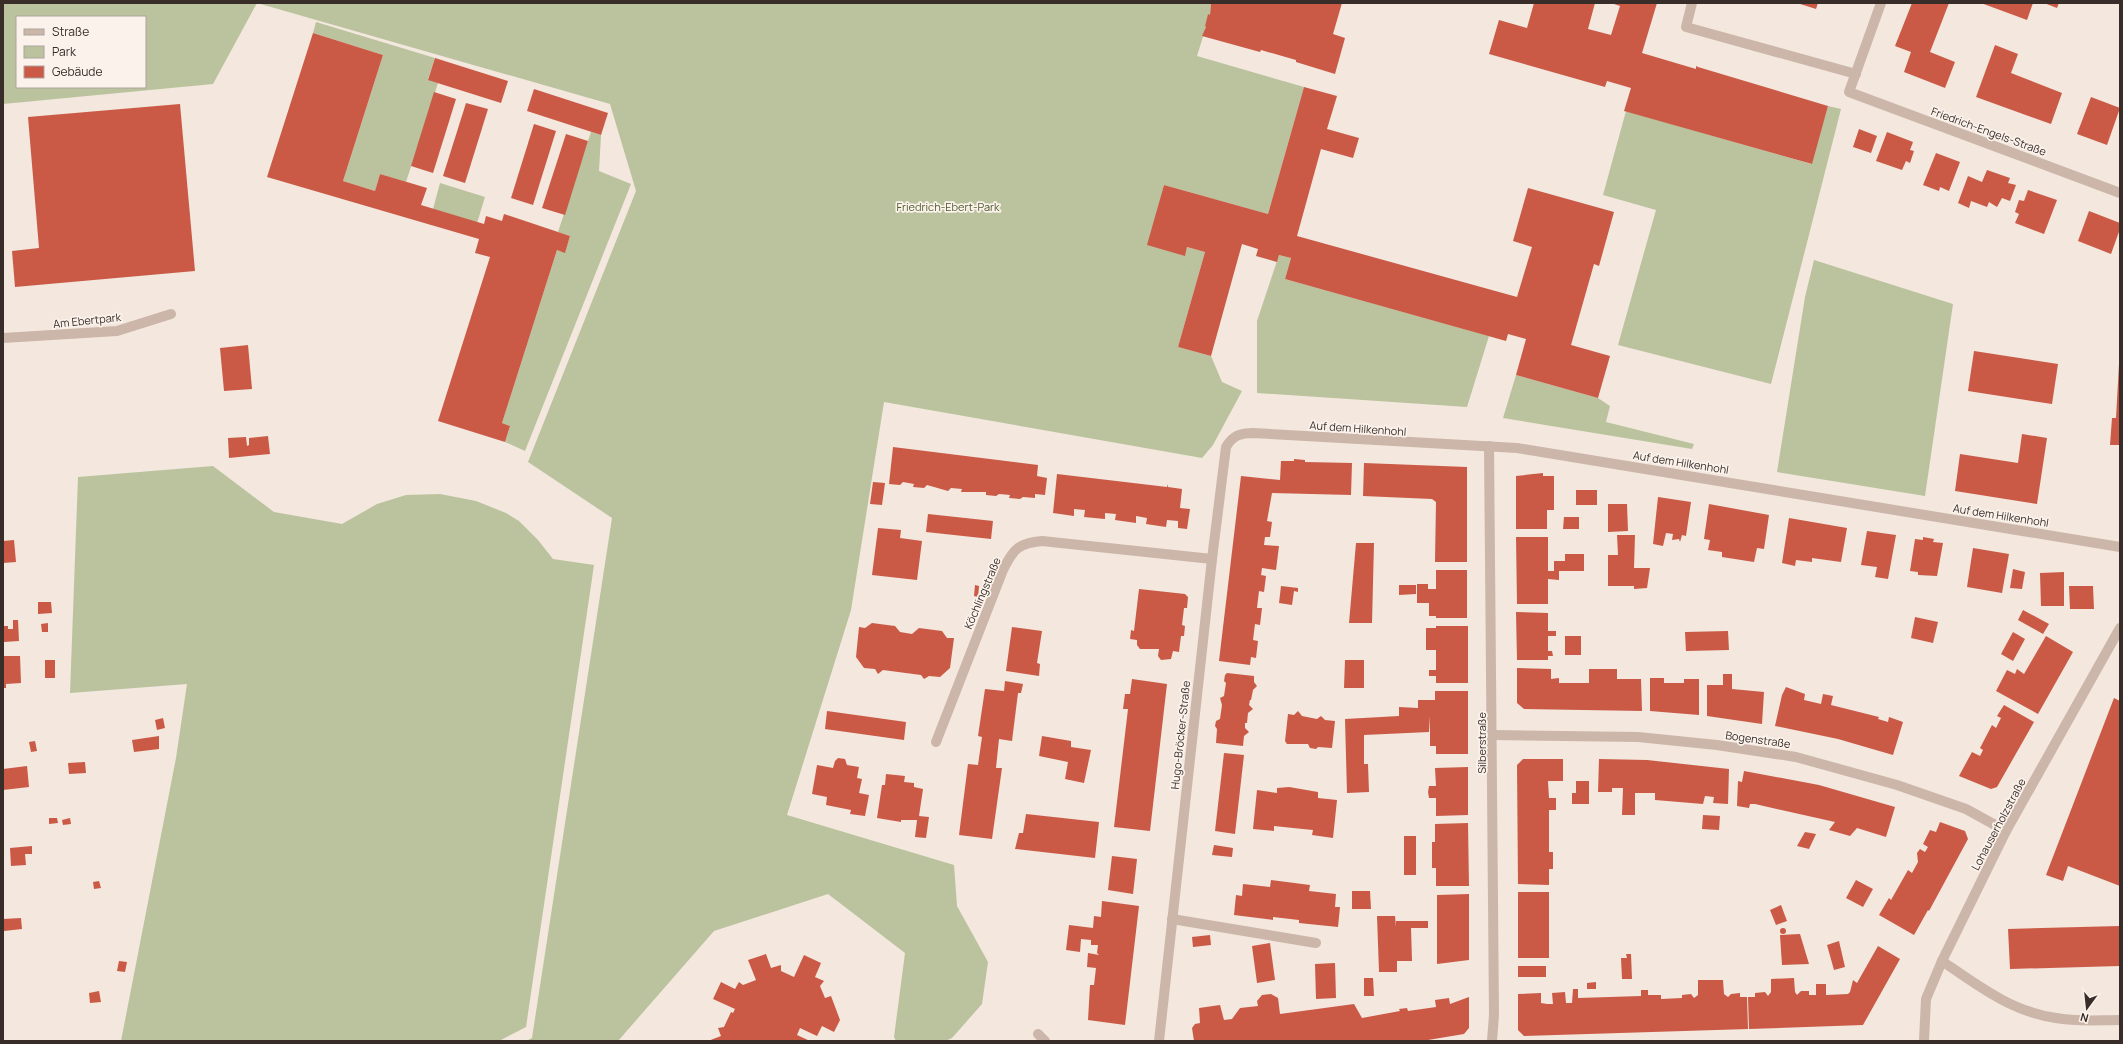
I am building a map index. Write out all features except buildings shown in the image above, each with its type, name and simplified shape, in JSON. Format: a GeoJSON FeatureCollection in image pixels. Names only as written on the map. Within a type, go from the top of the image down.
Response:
{"type":"FeatureCollection","features":[{"type":"Feature","properties":{"kind":"street"},"geometry":{"type":"LineString","coordinates":[[1692,3],[1686,27],[1856,74],[1881,3]]}},
{"type":"Feature","properties":{"kind":"street","name":"Friedrich-Engels-Straße"},"geometry":{"type":"LineString","coordinates":[[1856,74],[1849,92],[2120,193]]}},
{"type":"Feature","properties":{"kind":"street","name":"Am Ebertpark"},"geometry":{"type":"LineString","coordinates":[[3,338],[117,330],[171,314]]}},
{"type":"Feature","properties":{"kind":"street","name":"Auf dem Hilkenhohl"},"geometry":{"type":"LineString","coordinates":[[1236,436],[1242,433],[1253,433],[1517,448],[1752,485],[2120,547]]}},
{"type":"Feature","properties":{"kind":"street","name":"Hugo-Bröcker-Straße"},"geometry":{"type":"LineString","coordinates":[[1159,1041],[1212,559],[1226,447],[1236,436]]}},
{"type":"Feature","properties":{"kind":"street","name":"Silberstraße"},"geometry":{"type":"LineString","coordinates":[[1489,446],[1493,735],[1494,1015],[1492,1041]]}},
{"type":"Feature","properties":{"kind":"street","name":"Köchlingstraße"},"geometry":{"type":"LineString","coordinates":[[936,742],[1003,570],[1007,561],[1019,546],[1042,541],[1212,559]]}},
{"type":"Feature","properties":{"kind":"street","name":"Lohauserholzstraße"},"geometry":{"type":"LineString","coordinates":[[1924,1041],[1926,998],[1942,961],[2006,831],[2120,628]]}},
{"type":"Feature","properties":{"kind":"street","name":"Bogenstraße"},"geometry":{"type":"LineString","coordinates":[[1493,735],[1638,737],[1716,745],[1796,757],[1897,785],[1938,799],[1966,809],[2006,831]]}},
{"type":"Feature","properties":{"kind":"street"},"geometry":{"type":"LineString","coordinates":[[1172,919],[1316,943]]}},
{"type":"Feature","properties":{"kind":"street"},"geometry":{"type":"LineString","coordinates":[[1942,961],[1983,990],[2003,1001],[2030,1012],[2055,1018],[2083,1021],[2120,1020]]}},
{"type":"Feature","properties":{"kind":"green space"},"geometry":{"type":"Polygon","coordinates":[[[3,3],[257,3],[213,84],[3,104],[3,3]]]}},
{"type":"Feature","properties":{"kind":"green space","name":"Friedrich-Ebert-Park"},"geometry":{"type":"Polygon","coordinates":[[[257,3],[1211,3],[1210,15],[1208,15],[1197,56],[1304,87],[1268,214],[1164,185],[1148,245],[1185,255],[1187,247],[1205,252],[1178,347],[1211,356],[1222,382],[1242,391],[1213,445],[1202,458],[884,402],[851,610],[787,815],[954,865],[957,906],[988,962],[982,1004],[952,1038],[945,1041],[896,1041],[894,1037],[905,953],[828,894],[714,931],[618,1041],[526,1041],[532,1038],[612,518],[528,462],[636,191],[610,104],[257,3]]]}},
{"type":"Feature","properties":{"kind":"green space"},"geometry":{"type":"Polygon","coordinates":[[[316,22],[435,58],[428,79],[438,83],[406,182],[380,174],[375,191],[343,181],[383,55],[313,33],[316,22]]]}},
{"type":"Feature","properties":{"kind":"green space"},"geometry":{"type":"Polygon","coordinates":[[[1828,106],[1841,109],[1771,384],[1618,345],[1656,210],[1603,195],[1626,111],[1811,164],[1828,106]]]}},
{"type":"Feature","properties":{"kind":"green space"},"geometry":{"type":"Polygon","coordinates":[[[591,132],[601,135],[599,171],[631,184],[525,451],[505,442],[510,426],[502,423],[557,250],[565,252],[570,236],[558,232],[591,132]]]}},
{"type":"Feature","properties":{"kind":"green space"},"geometry":{"type":"Polygon","coordinates":[[[440,183],[485,197],[477,223],[433,209],[440,183]]]}},
{"type":"Feature","properties":{"kind":"green space"},"geometry":{"type":"Polygon","coordinates":[[[1279,255],[1291,258],[1285,279],[1489,336],[1467,407],[1257,393],[1257,321],[1279,255]]]}},
{"type":"Feature","properties":{"kind":"green space"},"geometry":{"type":"Polygon","coordinates":[[[1814,260],[1953,304],[1925,496],[1777,472],[1805,297],[1814,260]]]}},
{"type":"Feature","properties":{"kind":"green space"},"geometry":{"type":"Polygon","coordinates":[[[1516,375],[1598,398],[1610,406],[1606,422],[1694,444],[1692,449],[1503,418],[1516,375]]]}},
{"type":"Feature","properties":{"kind":"green space"},"geometry":{"type":"Polygon","coordinates":[[[213,466],[274,512],[342,524],[377,504],[406,495],[440,494],[476,501],[506,513],[519,521],[538,540],[553,559],[594,565],[526,1027],[499,1041],[121,1041],[176,758],[187,684],[70,693],[78,477],[213,466]]]}}]}
